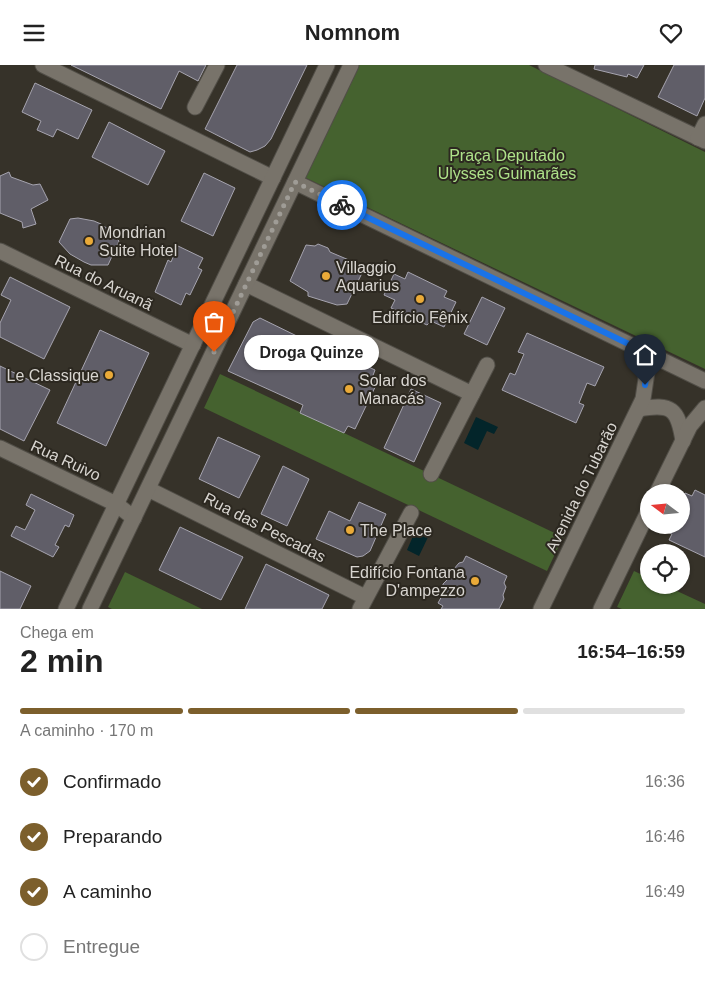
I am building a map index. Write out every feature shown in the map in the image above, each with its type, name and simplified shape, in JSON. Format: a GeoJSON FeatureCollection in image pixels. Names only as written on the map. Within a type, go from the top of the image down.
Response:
{"type":"FeatureCollection","features":[{"type":"Feature","properties":{"kind":"street"},"geometry":{"type":"LineString","coordinates":[[43,65],[273,178]]}},
{"type":"Feature","properties":{"kind":"street"},"geometry":{"type":"LineString","coordinates":[[195,107],[216,65]]}},
{"type":"Feature","properties":{"kind":"street"},"geometry":{"type":"LineString","coordinates":[[66,609],[327,65]]}},
{"type":"Feature","properties":{"kind":"street"},"geometry":{"type":"LineString","coordinates":[[90,609],[351,65]]}},
{"type":"Feature","properties":{"kind":"street"},"geometry":{"type":"LineString","coordinates":[[554,67],[702,139],[705,124]]}},
{"type":"Feature","properties":{"kind":"street"},"geometry":{"type":"LineString","coordinates":[[295,182],[705,381]]}},
{"type":"Feature","properties":{"kind":"street","name":"Rua do Aruanã"},"geometry":{"type":"LineString","coordinates":[[0,251],[193,345]]}},
{"type":"Feature","properties":{"kind":"street"},"geometry":{"type":"LineString","coordinates":[[246,284],[472,394]]}},
{"type":"Feature","properties":{"kind":"street","name":"Avenida do Tubarão"},"geometry":{"type":"LineString","coordinates":[[541,609],[643,399],[647,372],[639,349]]}},
{"type":"Feature","properties":{"kind":"street"},"geometry":{"type":"LineString","coordinates":[[431,474],[487,365]]}},
{"type":"Feature","properties":{"kind":"street"},"geometry":{"type":"LineString","coordinates":[[638,409],[663,407],[674,412],[680,422],[683,441]]}},
{"type":"Feature","properties":{"kind":"street"},"geometry":{"type":"LineString","coordinates":[[662,484],[690,425],[705,408]]}},
{"type":"Feature","properties":{"kind":"street","name":"Rua Ruivo"},"geometry":{"type":"LineString","coordinates":[[0,448],[116,504],[134,518]]}},
{"type":"Feature","properties":{"kind":"street","name":"Rua das Pescadas"},"geometry":{"type":"LineString","coordinates":[[148,489],[363,603]]}},
{"type":"Feature","properties":{"kind":"street"},"geometry":{"type":"LineString","coordinates":[[363,603],[411,513]]}},
{"type":"Feature","properties":{"kind":"street"},"geometry":{"type":"LineString","coordinates":[[600,609],[640,528]]}},
{"type":"Feature","properties":{"kind":"green space","name":"Praça Deputado Ulysses Guimarães"},"geometry":{"type":"Polygon","coordinates":[[[358,65],[529,65],[705,152],[705,369],[304,177],[358,65]]]}},
{"type":"Feature","properties":{"kind":"green space"},"geometry":{"type":"Polygon","coordinates":[[[220,374],[563,537],[547,571],[204,408],[220,374]]]}},
{"type":"Feature","properties":{"kind":"green space"},"geometry":{"type":"Polygon","coordinates":[[[634,571],[640,574],[640,594],[683,594],[705,604],[705,609],[622,609],[617,607],[634,571]]]}},
{"type":"Feature","properties":{"kind":"green space"},"geometry":{"type":"Polygon","coordinates":[[[125,572],[202,609],[112,609],[108,607],[125,572]]]}},
{"type":"Feature","properties":{"kind":"water"},"geometry":{"type":"Polygon","coordinates":[[[476,417],[498,427],[494,434],[487,431],[478,450],[464,443],[476,417]]]}},
{"type":"Feature","properties":{"kind":"water"},"geometry":{"type":"Polygon","coordinates":[[[417,527],[430,533],[419,556],[407,550],[417,527]]]}},
{"type":"Feature","properties":{"kind":"building"},"geometry":{"type":"Polygon","coordinates":[[[71,65],[206,65],[198,81],[179,71],[161,109],[71,65]]]}},
{"type":"Feature","properties":{"kind":"building"},"geometry":{"type":"Polygon","coordinates":[[[237,65],[307,65],[271,139],[265,146],[250,152],[205,129],[237,65]]]}},
{"type":"Feature","properties":{"kind":"building"},"geometry":{"type":"Polygon","coordinates":[[[595,65],[644,65],[637,78],[628,74],[627,77],[594,69],[595,65]]]}},
{"type":"Feature","properties":{"kind":"building"},"geometry":{"type":"Polygon","coordinates":[[[674,65],[705,65],[705,98],[697,116],[658,97],[674,65]]]}},
{"type":"Feature","properties":{"kind":"building"},"geometry":{"type":"Polygon","coordinates":[[[35,83],[92,110],[78,139],[57,129],[53,137],[37,130],[41,121],[22,112],[35,83]]]}},
{"type":"Feature","properties":{"kind":"building"},"geometry":{"type":"Polygon","coordinates":[[[109,122],[165,151],[148,185],[92,157],[109,122]]]}},
{"type":"Feature","properties":{"kind":"building"},"geometry":{"type":"Polygon","coordinates":[[[9,172],[11,177],[33,185],[40,184],[48,200],[31,209],[36,224],[23,228],[22,222],[0,213],[0,176],[9,172]]]}},
{"type":"Feature","properties":{"kind":"building"},"geometry":{"type":"Polygon","coordinates":[[[204,173],[235,188],[213,236],[181,221],[204,173]]]}},
{"type":"Feature","properties":{"kind":"building","name":"Mondrian Suite Hotel"},"geometry":{"type":"Polygon","coordinates":[[[78,218],[101,224],[119,241],[108,265],[91,265],[84,262],[70,254],[59,242],[70,219],[78,218]]]}},
{"type":"Feature","properties":{"kind":"building","name":"Villaggio Aquarius"},"geometry":{"type":"Polygon","coordinates":[[[318,244],[328,248],[330,252],[356,263],[362,273],[347,304],[337,305],[308,296],[308,292],[290,281],[306,245],[315,246],[318,244]]]}},
{"type":"Feature","properties":{"kind":"building"},"geometry":{"type":"Polygon","coordinates":[[[178,246],[203,258],[198,268],[202,270],[190,295],[186,293],[181,305],[155,292],[168,260],[171,262],[178,246]]]}},
{"type":"Feature","properties":{"kind":"building","name":"Edifício Fênix"},"geometry":{"type":"Polygon","coordinates":[[[408,272],[447,291],[444,297],[456,302],[444,327],[431,321],[427,325],[391,308],[395,300],[384,295],[394,274],[405,279],[408,272]]]}},
{"type":"Feature","properties":{"kind":"building"},"geometry":{"type":"Polygon","coordinates":[[[10,277],[70,307],[44,359],[0,337],[0,323],[11,300],[1,295],[10,277]]]}},
{"type":"Feature","properties":{"kind":"building"},"geometry":{"type":"Polygon","coordinates":[[[482,297],[505,308],[487,345],[464,334],[482,297]]]}},
{"type":"Feature","properties":{"kind":"building"},"geometry":{"type":"Polygon","coordinates":[[[260,318],[305,340],[302,346],[328,358],[332,350],[375,370],[372,378],[378,381],[355,429],[348,426],[344,433],[300,413],[303,405],[228,371],[253,322],[260,318]]]}},
{"type":"Feature","properties":{"kind":"building","name":"Le Classique"},"geometry":{"type":"Polygon","coordinates":[[[100,330],[149,353],[106,446],[57,423],[100,330]]]}},
{"type":"Feature","properties":{"kind":"building"},"geometry":{"type":"Polygon","coordinates":[[[527,333],[604,367],[595,386],[587,383],[579,403],[584,405],[576,423],[502,390],[510,373],[515,375],[524,354],[518,352],[527,333]]]}},
{"type":"Feature","properties":{"kind":"building"},"geometry":{"type":"Polygon","coordinates":[[[0,366],[50,390],[24,441],[0,429],[0,366]]]}},
{"type":"Feature","properties":{"kind":"building"},"geometry":{"type":"Polygon","coordinates":[[[411,389],[441,403],[414,462],[384,448],[411,389]]]}},
{"type":"Feature","properties":{"kind":"building"},"geometry":{"type":"Polygon","coordinates":[[[218,437],[260,456],[239,498],[199,479],[218,437]]]}},
{"type":"Feature","properties":{"kind":"building"},"geometry":{"type":"Polygon","coordinates":[[[283,466],[309,479],[287,526],[261,514],[283,466]]]}},
{"type":"Feature","properties":{"kind":"building"},"geometry":{"type":"Polygon","coordinates":[[[695,490],[705,495],[705,557],[690,550],[690,544],[677,544],[669,540],[672,534],[690,534],[690,495],[692,496],[695,490]]]}},
{"type":"Feature","properties":{"kind":"building"},"geometry":{"type":"Polygon","coordinates":[[[31,494],[74,515],[69,527],[65,525],[55,545],[59,547],[53,557],[11,536],[16,526],[25,530],[35,510],[26,505],[31,494]]]}},
{"type":"Feature","properties":{"kind":"building","name":"The Place"},"geometry":{"type":"Polygon","coordinates":[[[359,502],[386,514],[370,551],[363,556],[357,557],[316,539],[329,511],[350,521],[359,502]]]}},
{"type":"Feature","properties":{"kind":"building"},"geometry":{"type":"Polygon","coordinates":[[[180,527],[243,557],[221,600],[159,570],[180,527]]]}},
{"type":"Feature","properties":{"kind":"building","name":"Edifício Fontana D'ampezzo"},"geometry":{"type":"Polygon","coordinates":[[[466,556],[507,576],[504,583],[506,587],[503,595],[504,599],[499,609],[441,609],[443,606],[438,603],[443,594],[443,584],[448,579],[450,572],[459,563],[463,562],[466,556]]]}},
{"type":"Feature","properties":{"kind":"building"},"geometry":{"type":"Polygon","coordinates":[[[266,564],[329,595],[322,609],[245,609],[266,564]]]}},
{"type":"Feature","properties":{"kind":"building"},"geometry":{"type":"Polygon","coordinates":[[[0,571],[31,586],[20,609],[0,609],[0,571]]]}},
{"type":"Feature","properties":{"kind":"way so far"},"geometry":{"type":"LineString","coordinates":[[214,352],[295,182],[342,205]]}},
{"type":"Feature","properties":{"kind":"place","name":"Mondrian Suite Hotel"},"geometry":{"type":"Point","coordinates":[89,241]}},
{"type":"Feature","properties":{"kind":"place","name":"Villaggio Aquarius"},"geometry":{"type":"Point","coordinates":[326,276]}},
{"type":"Feature","properties":{"kind":"place","name":"Edifício Fênix"},"geometry":{"type":"Point","coordinates":[420,299]}},
{"type":"Feature","properties":{"kind":"place","name":"Droga Quinze"},"geometry":{"type":"Point","coordinates":[214,352]}},
{"type":"Feature","properties":{"kind":"place","name":"Le Classique"},"geometry":{"type":"Point","coordinates":[109,375]}},
{"type":"Feature","properties":{"kind":"place","name":"Solar dos Manacás"},"geometry":{"type":"Point","coordinates":[349,389]}},
{"type":"Feature","properties":{"kind":"place","name":"The Place"},"geometry":{"type":"Point","coordinates":[350,530]}},
{"type":"Feature","properties":{"kind":"place","name":"Edifício Fontana D'ampezzo"},"geometry":{"type":"Point","coordinates":[475,581]}},
{"type":"Feature","properties":{"kind":"route"},"geometry":{"type":"LineString","coordinates":[[342,205],[639,349],[647,372],[645,385]]}}]}
